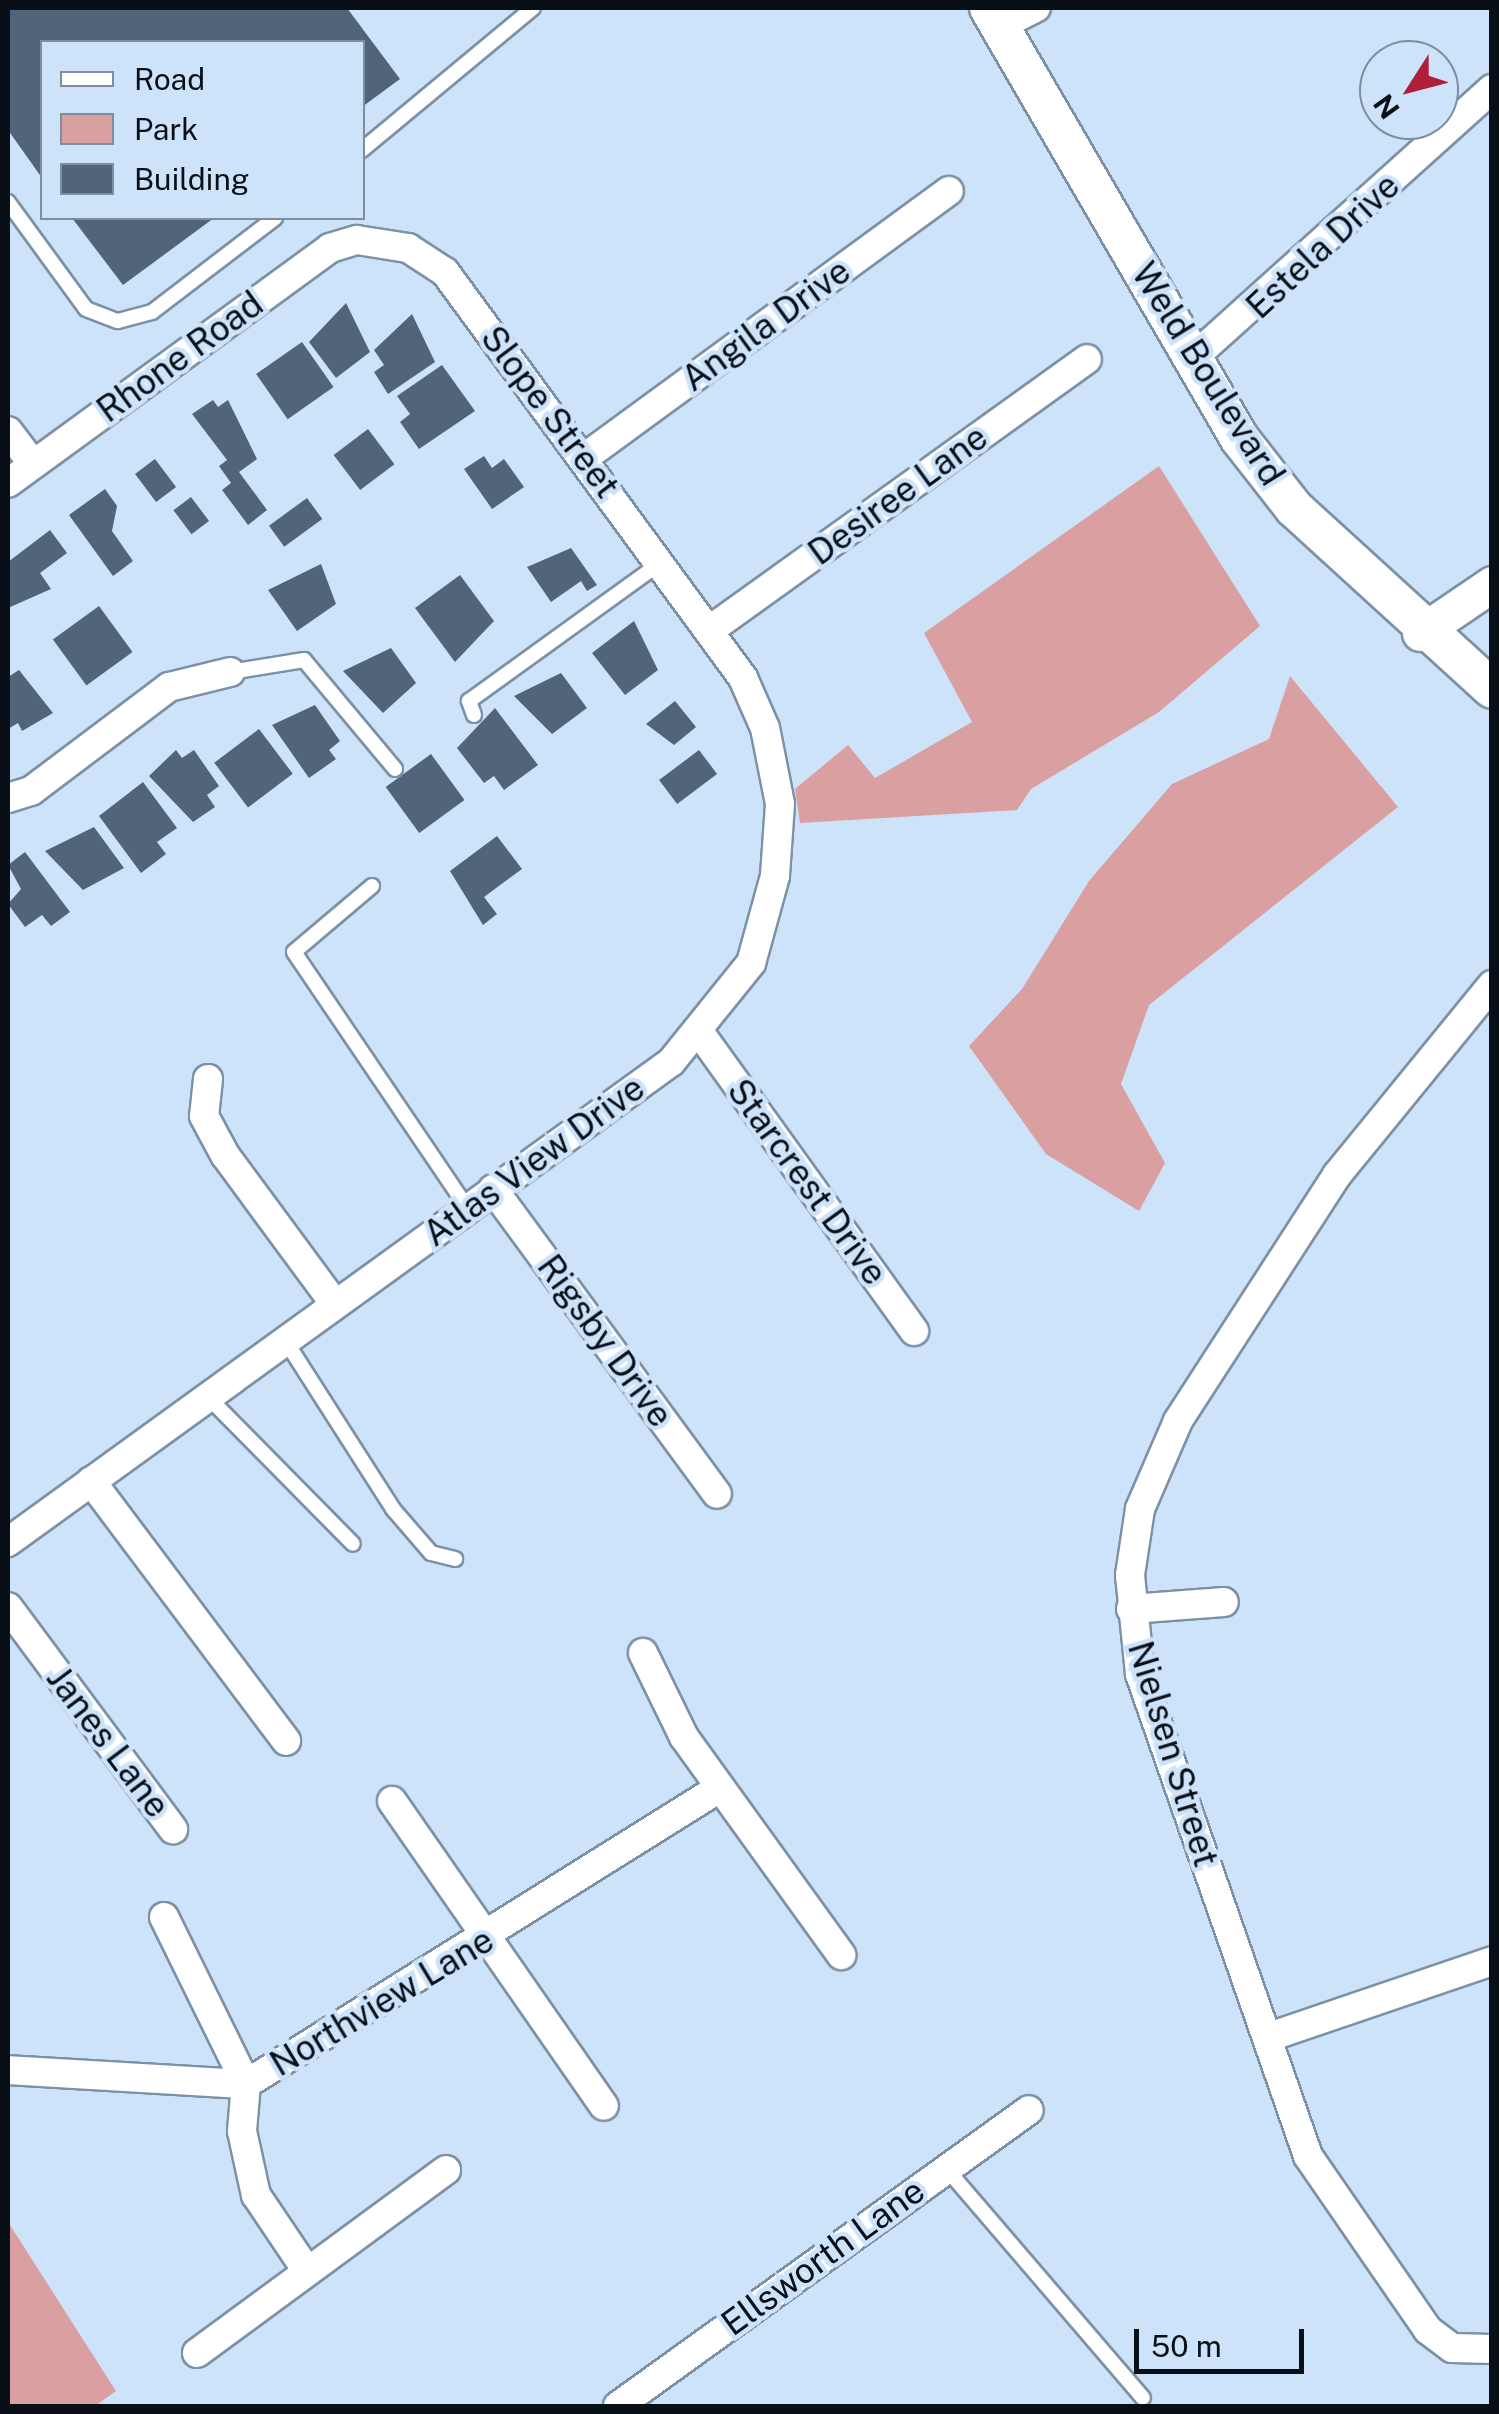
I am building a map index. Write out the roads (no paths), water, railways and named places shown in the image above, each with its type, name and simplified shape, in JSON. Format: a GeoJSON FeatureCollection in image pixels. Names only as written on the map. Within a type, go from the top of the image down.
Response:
{"type":"FeatureCollection","features":[{"type":"Feature","properties":{"kind":"main road","name":"Weld Boulevard"},"geometry":{"type":"LineString","coordinates":[[996,16],[1193,358],[1294,508],[1420,632],[1492,688]]}},
{"type":"Feature","properties":{"kind":"street"},"geometry":{"type":"LineString","coordinates":[[996,16],[1036,8]]}},
{"type":"Feature","properties":{"kind":"street","name":"Estela Drive"},"geometry":{"type":"LineString","coordinates":[[1193,358],[1492,89]]}},
{"type":"Feature","properties":{"kind":"street","name":"Angila Drive"},"geometry":{"type":"LineString","coordinates":[[584,458],[949,191]]}},
{"type":"Feature","properties":{"kind":"street","name":"Slope Street"},"geometry":{"type":"LineString","coordinates":[[357,240],[408,248],[445,272],[710,630]]}},
{"type":"Feature","properties":{"kind":"street","name":"Rhone Road"},"geometry":{"type":"LineString","coordinates":[[8,483],[330,248],[357,240]]}},
{"type":"Feature","properties":{"kind":"street","name":"Desiree Lane"},"geometry":{"type":"LineString","coordinates":[[710,630],[1086,360]]}},
{"type":"Feature","properties":{"kind":"street"},"geometry":{"type":"LineString","coordinates":[[8,431],[33,464]]}},
{"type":"Feature","properties":{"kind":"street"},"geometry":{"type":"LineString","coordinates":[[1420,632],[1492,584]]}},
{"type":"Feature","properties":{"kind":"street","name":"Atlas View Drive"},"geometry":{"type":"LineString","coordinates":[[8,1542],[494,1189],[700,1033],[752,963],[776,876],[780,804],[765,728],[710,630]]}},
{"type":"Feature","properties":{"kind":"street"},"geometry":{"type":"LineString","coordinates":[[8,798],[31,791],[169,687],[230,672]]}},
{"type":"Feature","properties":{"kind":"street","name":"Nielsen Street"},"geometry":{"type":"LineString","coordinates":[[1492,985],[1336,1175],[1178,1421],[1140,1509],[1132,1608],[1140,1674],[1308,2156],[1428,2330],[1452,2348],[1492,2350]]}},
{"type":"Feature","properties":{"kind":"street","name":"Starcrest Drive"},"geometry":{"type":"LineString","coordinates":[[700,1033],[914,1331]]}},
{"type":"Feature","properties":{"kind":"street"},"geometry":{"type":"LineString","coordinates":[[208,1079],[204,1116],[225,1155],[335,1304]]}},
{"type":"Feature","properties":{"kind":"street","name":"Rigsby Drive"},"geometry":{"type":"LineString","coordinates":[[494,1189],[717,1494]]}},
{"type":"Feature","properties":{"kind":"street"},"geometry":{"type":"LineString","coordinates":[[91,1481],[286,1740]]}},
{"type":"Feature","properties":{"kind":"street"},"geometry":{"type":"LineString","coordinates":[[1132,1608],[1224,1602]]}},
{"type":"Feature","properties":{"kind":"street","name":"Janes Lane"},"geometry":{"type":"LineString","coordinates":[[8,1606],[174,1829]]}},
{"type":"Feature","properties":{"kind":"street"},"geometry":{"type":"LineString","coordinates":[[642,1653],[718,1789],[841,1955]]}},
{"type":"Feature","properties":{"kind":"street","name":"Northview Lane"},"geometry":{"type":"LineString","coordinates":[[8,2070],[246,2084],[485,1941],[718,1789]]}},
{"type":"Feature","properties":{"kind":"street"},"geometry":{"type":"LineString","coordinates":[[392,1802],[485,1941],[604,2106]]}},
{"type":"Feature","properties":{"kind":"street"},"geometry":{"type":"LineString","coordinates":[[164,1917],[246,2084],[250,2178],[308,2271]]}},
{"type":"Feature","properties":{"kind":"street"},"geometry":{"type":"LineString","coordinates":[[1269,2036],[1492,1961]]}},
{"type":"Feature","properties":{"kind":"street","name":"Ellsworth Lane"},"geometry":{"type":"LineString","coordinates":[[618,2406],[1029,2110]]}},
{"type":"Feature","properties":{"kind":"street"},"geometry":{"type":"LineString","coordinates":[[197,2353],[446,2170]]}},
{"type":"Feature","properties":{"kind":"lane"},"geometry":{"type":"LineString","coordinates":[[365,148],[533,8]]}},
{"type":"Feature","properties":{"kind":"lane"},"geometry":{"type":"LineString","coordinates":[[8,202],[86,309],[118,321],[152,312],[272,220]]}},
{"type":"Feature","properties":{"kind":"lane"},"geometry":{"type":"LineString","coordinates":[[474,715],[468,701],[662,562]]}},
{"type":"Feature","properties":{"kind":"lane"},"geometry":{"type":"LineString","coordinates":[[230,672],[304,660],[395,770]]}},
{"type":"Feature","properties":{"kind":"lane"},"geometry":{"type":"LineString","coordinates":[[372,886],[294,952],[467,1208]]}},
{"type":"Feature","properties":{"kind":"lane"},"geometry":{"type":"LineString","coordinates":[[285,1340],[393,1510],[431,1552],[455,1559]]}},
{"type":"Feature","properties":{"kind":"lane"},"geometry":{"type":"LineString","coordinates":[[208,1396],[353,1544]]}},
{"type":"Feature","properties":{"kind":"lane"},"geometry":{"type":"LineString","coordinates":[[945,2167],[1143,2398]]}}]}
